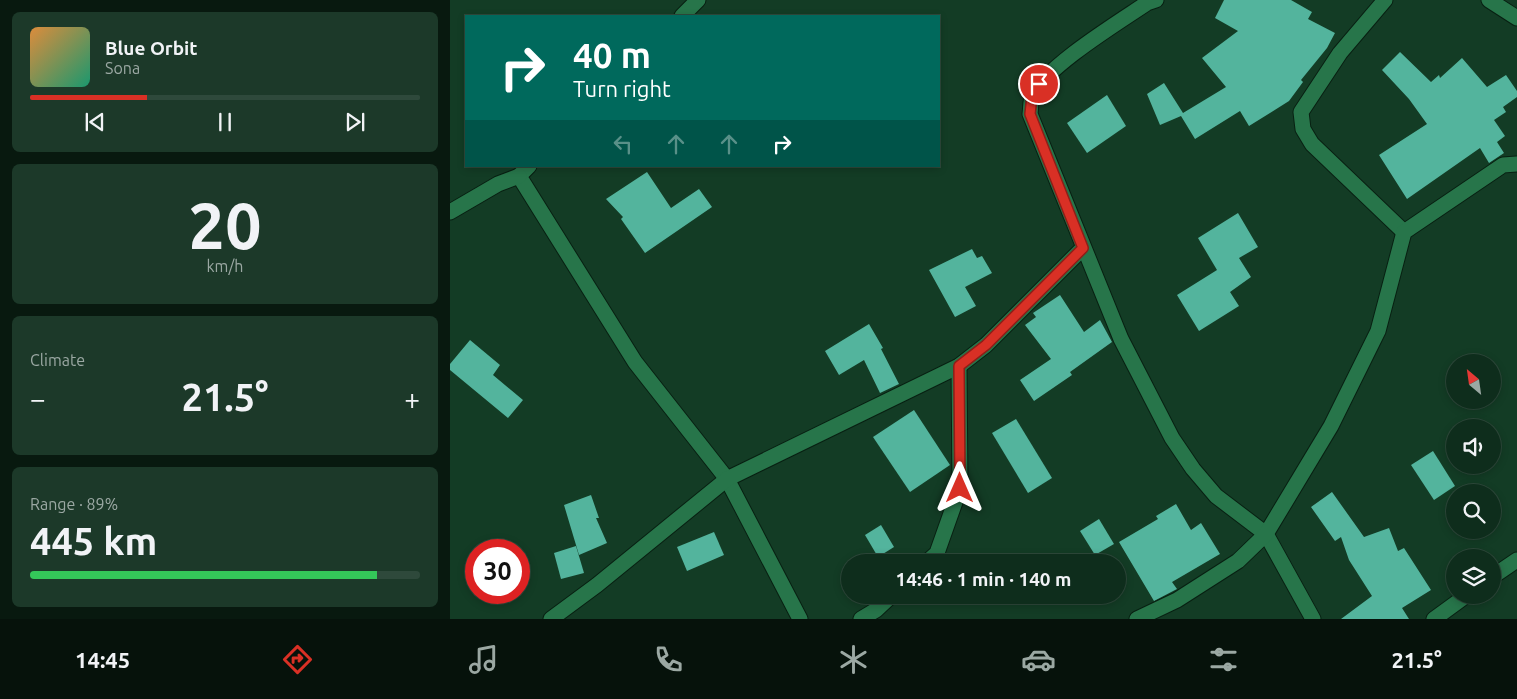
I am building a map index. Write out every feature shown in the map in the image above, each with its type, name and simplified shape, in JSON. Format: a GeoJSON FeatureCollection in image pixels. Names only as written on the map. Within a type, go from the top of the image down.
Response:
{"type":"FeatureCollection","features":[{"type":"Feature","properties":{"kind":"street"},"geometry":{"type":"LineString","coordinates":[[683,15],[698,0]]}},
{"type":"Feature","properties":{"kind":"street"},"geometry":{"type":"LineString","coordinates":[[1156,0],[1147,3],[1073,54],[1039,84],[1032,96],[1030,114],[1121,339],[1172,438],[1193,470],[1216,496],[1266,534],[1313,619]]}},
{"type":"Feature","properties":{"kind":"street"},"geometry":{"type":"LineString","coordinates":[[1385,0],[1340,53],[1302,112],[1303,129],[1312,144],[1404,232]]}},
{"type":"Feature","properties":{"kind":"street"},"geometry":{"type":"LineString","coordinates":[[1489,0],[1517,18]]}},
{"type":"Feature","properties":{"kind":"street"},"geometry":{"type":"LineString","coordinates":[[1137,619],[1177,600],[1238,561],[1266,534],[1331,426],[1378,331],[1404,232],[1503,165],[1517,164]]}},
{"type":"Feature","properties":{"kind":"street"},"geometry":{"type":"LineString","coordinates":[[450,212],[524,171],[635,362],[727,479],[800,619]]}},
{"type":"Feature","properties":{"kind":"street"},"geometry":{"type":"LineString","coordinates":[[551,619],[597,585],[727,479],[959,366],[986,345],[1083,248]]}},
{"type":"Feature","properties":{"kind":"street"},"geometry":{"type":"LineString","coordinates":[[936,554],[960,488],[959,366]]}},
{"type":"Feature","properties":{"kind":"street"},"geometry":{"type":"LineString","coordinates":[[1501,571],[1517,560]]}},
{"type":"Feature","properties":{"kind":"street"},"geometry":{"type":"LineString","coordinates":[[861,619],[882,604]]}},
{"type":"Feature","properties":{"kind":"street"},"geometry":{"type":"LineString","coordinates":[[1434,619],[1455,604]]}},
{"type":"Feature","properties":{"kind":"building"},"geometry":{"type":"Polygon","coordinates":[[[1224,0],[1291,0],[1312,12],[1308,19],[1335,33],[1327,48],[1301,80],[1303,82],[1289,101],[1249,126],[1240,111],[1195,139],[1181,116],[1160,125],[1147,94],[1164,83],[1183,113],[1226,87],[1202,58],[1238,31],[1215,18],[1224,0]]]}},
{"type":"Feature","properties":{"kind":"building"},"geometry":{"type":"Polygon","coordinates":[[[1400,52],[1431,82],[1439,75],[1440,78],[1462,58],[1487,87],[1506,75],[1517,91],[1517,97],[1503,107],[1506,112],[1494,120],[1505,136],[1497,142],[1504,153],[1489,163],[1480,148],[1407,199],[1379,155],[1427,124],[1409,99],[1382,70],[1400,52]]]}},
{"type":"Feature","properties":{"kind":"building"},"geometry":{"type":"Polygon","coordinates":[[[1107,95],[1126,126],[1087,153],[1067,123],[1107,95]]]}},
{"type":"Feature","properties":{"kind":"building"},"geometry":{"type":"Polygon","coordinates":[[[647,172],[671,208],[699,189],[712,207],[645,253],[621,219],[623,217],[606,199],[647,172]]]}},
{"type":"Feature","properties":{"kind":"building"},"geometry":{"type":"Polygon","coordinates":[[[1238,213],[1258,247],[1239,258],[1251,277],[1230,292],[1239,306],[1199,331],[1177,295],[1217,270],[1198,238],[1238,213]]]}},
{"type":"Feature","properties":{"kind":"building"},"geometry":{"type":"Polygon","coordinates":[[[972,249],[977,258],[982,256],[992,273],[965,287],[976,306],[955,317],[929,270],[972,249]]]}},
{"type":"Feature","properties":{"kind":"building"},"geometry":{"type":"Polygon","coordinates":[[[1060,295],[1084,332],[1100,320],[1112,342],[1070,372],[1072,375],[1034,401],[1020,380],[1051,359],[1025,325],[1036,317],[1033,313],[1060,295]]]}},
{"type":"Feature","properties":{"kind":"building"},"geometry":{"type":"Polygon","coordinates":[[[869,324],[883,348],[881,349],[899,384],[880,393],[864,360],[839,375],[825,351],[869,324]]]}},
{"type":"Feature","properties":{"kind":"building"},"geometry":{"type":"Polygon","coordinates":[[[470,340],[500,365],[493,375],[523,400],[508,418],[450,370],[450,364],[470,340]]]}},
{"type":"Feature","properties":{"kind":"building"},"geometry":{"type":"Polygon","coordinates":[[[914,410],[950,465],[910,492],[873,437],[914,410]]]}},
{"type":"Feature","properties":{"kind":"building"},"geometry":{"type":"Polygon","coordinates":[[[1016,419],[1052,478],[1028,493],[992,433],[1016,419]]]}},
{"type":"Feature","properties":{"kind":"building"},"geometry":{"type":"Polygon","coordinates":[[[1433,451],[1454,484],[1446,484],[1446,492],[1434,500],[1411,465],[1433,451]]]}},
{"type":"Feature","properties":{"kind":"building"},"geometry":{"type":"Polygon","coordinates":[[[1332,492],[1364,537],[1389,528],[1398,551],[1404,548],[1431,590],[1402,608],[1409,619],[1341,619],[1372,596],[1349,560],[1341,537],[1335,541],[1311,507],[1332,492]]]}},
{"type":"Feature","properties":{"kind":"building"},"geometry":{"type":"Polygon","coordinates":[[[591,495],[599,518],[596,518],[607,543],[579,555],[564,505],[591,495]]]}},
{"type":"Feature","properties":{"kind":"building"},"geometry":{"type":"Polygon","coordinates":[[[1176,504],[1191,530],[1201,523],[1220,554],[1172,582],[1177,589],[1154,601],[1119,542],[1158,519],[1156,516],[1176,504]]]}},
{"type":"Feature","properties":{"kind":"building"},"geometry":{"type":"Polygon","coordinates":[[[1099,519],[1114,544],[1094,554],[1080,531],[1099,519]]]}},
{"type":"Feature","properties":{"kind":"building"},"geometry":{"type":"Polygon","coordinates":[[[881,525],[894,547],[883,554],[876,554],[865,535],[881,525]]]}},
{"type":"Feature","properties":{"kind":"building"},"geometry":{"type":"Polygon","coordinates":[[[714,532],[724,555],[687,571],[677,547],[714,532]]]}},
{"type":"Feature","properties":{"kind":"building"},"geometry":{"type":"Polygon","coordinates":[[[576,546],[584,573],[561,579],[554,553],[576,546]]]}},
{"type":"Feature","properties":{"kind":"route"},"geometry":{"type":"LineString","coordinates":[[960,488],[959,366],[986,345],[1083,248],[1030,114],[1032,96],[1039,84]]}}]}
